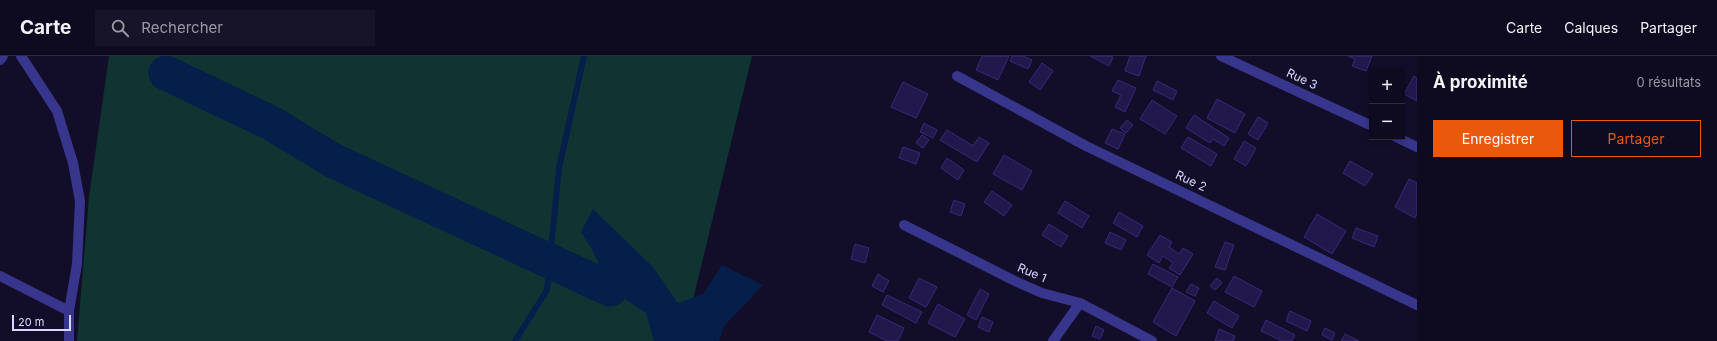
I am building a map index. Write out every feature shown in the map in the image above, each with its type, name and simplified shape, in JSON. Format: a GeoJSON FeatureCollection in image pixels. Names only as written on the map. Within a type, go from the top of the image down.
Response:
{"type":"FeatureCollection","features":[{"type":"Feature","properties":{"kind":"street"},"geometry":{"type":"LineString","coordinates":[[0,60],[2,56]]}},
{"type":"Feature","properties":{"kind":"street"},"geometry":{"type":"LineString","coordinates":[[21,56],[57,111],[73,163],[80,201],[77,264],[69,311],[69,341]]}},
{"type":"Feature","properties":{"kind":"street","name":"Rue 3"},"geometry":{"type":"LineString","coordinates":[[1222,56],[1369,125]]}},
{"type":"Feature","properties":{"kind":"street","name":"Rue 2"},"geometry":{"type":"LineString","coordinates":[[957,76],[1086,146],[1417,305]]}},
{"type":"Feature","properties":{"kind":"street"},"geometry":{"type":"LineString","coordinates":[[1402,140],[1417,147]]}},
{"type":"Feature","properties":{"kind":"street","name":"Rue 1"},"geometry":{"type":"LineString","coordinates":[[904,225],[1017,282],[1042,292],[1080,303],[1152,341]]}},
{"type":"Feature","properties":{"kind":"street"},"geometry":{"type":"LineString","coordinates":[[0,276],[69,311]]}},
{"type":"Feature","properties":{"kind":"street"},"geometry":{"type":"LineString","coordinates":[[1053,341],[1080,303]]}},
{"type":"Feature","properties":{"kind":"green space"},"geometry":{"type":"Polygon","coordinates":[[[109,56],[752,56],[683,341],[77,341],[89,197],[109,56]]]}},
{"type":"Feature","properties":{"kind":"water"},"geometry":{"type":"Polygon","coordinates":[[[593,209],[653,267],[678,303],[703,294],[722,265],[763,285],[724,326],[719,341],[654,341],[646,313],[610,289],[593,251],[581,232],[593,209]]]}},
{"type":"Feature","properties":{"kind":"building"},"geometry":{"type":"Polygon","coordinates":[[[982,56],[1009,56],[998,80],[976,70],[982,56]]]}},
{"type":"Feature","properties":{"kind":"building"},"geometry":{"type":"Polygon","coordinates":[[[1012,56],[1023,56],[1032,60],[1028,69],[1010,61],[1012,56]]]}},
{"type":"Feature","properties":{"kind":"building"},"geometry":{"type":"Polygon","coordinates":[[[1090,56],[1110,56],[1113,57],[1109,66],[1090,56]]]}},
{"type":"Feature","properties":{"kind":"building"},"geometry":{"type":"Polygon","coordinates":[[[1130,56],[1146,56],[1139,76],[1125,71],[1130,56]]]}},
{"type":"Feature","properties":{"kind":"building"},"geometry":{"type":"Polygon","coordinates":[[[1348,56],[1372,56],[1366,71],[1352,66],[1355,59],[1348,56]]]}},
{"type":"Feature","properties":{"kind":"building"},"geometry":{"type":"Polygon","coordinates":[[[1042,63],[1053,71],[1040,90],[1029,82],[1042,63]]]}},
{"type":"Feature","properties":{"kind":"building"},"geometry":{"type":"Polygon","coordinates":[[[1414,76],[1417,78],[1417,101],[1405,95],[1414,76]]]}},
{"type":"Feature","properties":{"kind":"building"},"geometry":{"type":"Polygon","coordinates":[[[1118,80],[1136,88],[1125,112],[1115,107],[1121,95],[1112,91],[1118,80]]]}},
{"type":"Feature","properties":{"kind":"building"},"geometry":{"type":"Polygon","coordinates":[[[1157,81],[1177,91],[1173,100],[1153,90],[1157,81]]]}},
{"type":"Feature","properties":{"kind":"building"},"geometry":{"type":"Polygon","coordinates":[[[903,82],[928,94],[916,118],[891,107],[903,82]]]}},
{"type":"Feature","properties":{"kind":"building"},"geometry":{"type":"Polygon","coordinates":[[[1217,99],[1245,114],[1235,133],[1207,118],[1217,99]]]}},
{"type":"Feature","properties":{"kind":"building"},"geometry":{"type":"Polygon","coordinates":[[[1152,100],[1177,116],[1165,134],[1140,119],[1152,100]]]}},
{"type":"Feature","properties":{"kind":"building"},"geometry":{"type":"Polygon","coordinates":[[[1194,115],[1229,138],[1224,146],[1213,139],[1210,143],[1186,128],[1194,115]]]}},
{"type":"Feature","properties":{"kind":"building"},"geometry":{"type":"Polygon","coordinates":[[[1258,117],[1268,123],[1258,140],[1248,134],[1258,117]]]}},
{"type":"Feature","properties":{"kind":"building"},"geometry":{"type":"Polygon","coordinates":[[[1127,120],[1133,125],[1126,133],[1120,128],[1127,120]]]}},
{"type":"Feature","properties":{"kind":"building"},"geometry":{"type":"Polygon","coordinates":[[[924,123],[937,130],[933,138],[920,132],[924,123]]]}},
{"type":"Feature","properties":{"kind":"building"},"geometry":{"type":"Polygon","coordinates":[[[1112,129],[1125,134],[1118,149],[1105,143],[1112,129]]]}},
{"type":"Feature","properties":{"kind":"building"},"geometry":{"type":"Polygon","coordinates":[[[947,130],[973,146],[979,137],[989,143],[977,162],[940,140],[947,130]]]}},
{"type":"Feature","properties":{"kind":"building"},"geometry":{"type":"Polygon","coordinates":[[[922,135],[929,140],[923,148],[916,143],[922,135]]]}},
{"type":"Feature","properties":{"kind":"building"},"geometry":{"type":"Polygon","coordinates":[[[1188,137],[1217,154],[1211,166],[1181,148],[1188,137]]]}},
{"type":"Feature","properties":{"kind":"building"},"geometry":{"type":"Polygon","coordinates":[[[1244,141],[1256,148],[1246,166],[1234,159],[1244,141]]]}},
{"type":"Feature","properties":{"kind":"building"},"geometry":{"type":"Polygon","coordinates":[[[903,147],[920,153],[916,164],[899,158],[903,147]]]}},
{"type":"Feature","properties":{"kind":"building"},"geometry":{"type":"Polygon","coordinates":[[[1004,155],[1032,171],[1022,190],[993,174],[1004,155]]]}},
{"type":"Feature","properties":{"kind":"building"},"geometry":{"type":"Polygon","coordinates":[[[947,158],[964,170],[958,180],[941,168],[947,158]]]}},
{"type":"Feature","properties":{"kind":"building"},"geometry":{"type":"Polygon","coordinates":[[[1350,161],[1373,174],[1365,186],[1343,173],[1350,161]]]}},
{"type":"Feature","properties":{"kind":"building"},"geometry":{"type":"Polygon","coordinates":[[[1409,179],[1417,183],[1417,214],[1415,218],[1395,207],[1409,179]]]}},
{"type":"Feature","properties":{"kind":"building"},"geometry":{"type":"Polygon","coordinates":[[[992,191],[1012,205],[1004,216],[984,202],[992,191]]]}},
{"type":"Feature","properties":{"kind":"building"},"geometry":{"type":"Polygon","coordinates":[[[954,200],[965,204],[961,216],[950,212],[954,200]]]}},
{"type":"Feature","properties":{"kind":"building"},"geometry":{"type":"Polygon","coordinates":[[[1065,201],[1089,216],[1082,228],[1058,213],[1065,201]]]}},
{"type":"Feature","properties":{"kind":"building"},"geometry":{"type":"Polygon","coordinates":[[[1119,212],[1143,226],[1137,237],[1113,223],[1119,212]]]}},
{"type":"Feature","properties":{"kind":"building"},"geometry":{"type":"Polygon","coordinates":[[[1317,214],[1346,231],[1332,254],[1304,237],[1317,214]]]}},
{"type":"Feature","properties":{"kind":"building"},"geometry":{"type":"Polygon","coordinates":[[[1049,224],[1068,236],[1061,247],[1042,235],[1049,224]]]}},
{"type":"Feature","properties":{"kind":"building"},"geometry":{"type":"Polygon","coordinates":[[[1356,228],[1378,236],[1374,247],[1352,238],[1356,228]]]}},
{"type":"Feature","properties":{"kind":"building"},"geometry":{"type":"Polygon","coordinates":[[[1110,232],[1126,240],[1121,250],[1105,243],[1110,232]]]}},
{"type":"Feature","properties":{"kind":"building"},"geometry":{"type":"Polygon","coordinates":[[[1160,235],[1172,242],[1169,247],[1179,254],[1183,248],[1193,254],[1180,275],[1169,268],[1173,263],[1163,256],[1159,263],[1147,255],[1160,235]]]}},
{"type":"Feature","properties":{"kind":"building"},"geometry":{"type":"Polygon","coordinates":[[[1225,242],[1234,245],[1225,270],[1215,267],[1225,242]]]}},
{"type":"Feature","properties":{"kind":"building"},"geometry":{"type":"Polygon","coordinates":[[[855,244],[869,248],[865,263],[851,259],[855,244]]]}},
{"type":"Feature","properties":{"kind":"building"},"geometry":{"type":"Polygon","coordinates":[[[1153,264],[1178,277],[1172,287],[1148,274],[1153,264]]]}},
{"type":"Feature","properties":{"kind":"building"},"geometry":{"type":"Polygon","coordinates":[[[878,274],[889,281],[883,292],[872,286],[878,274]]]}},
{"type":"Feature","properties":{"kind":"building"},"geometry":{"type":"Polygon","coordinates":[[[1234,276],[1262,291],[1254,307],[1225,292],[1234,276]]]}},
{"type":"Feature","properties":{"kind":"building"},"geometry":{"type":"Polygon","coordinates":[[[919,278],[937,287],[926,307],[909,298],[919,278]]]}},
{"type":"Feature","properties":{"kind":"building"},"geometry":{"type":"Polygon","coordinates":[[[1217,278],[1222,283],[1215,290],[1210,286],[1217,278]]]}},
{"type":"Feature","properties":{"kind":"building"},"geometry":{"type":"Polygon","coordinates":[[[1191,284],[1199,288],[1195,296],[1186,292],[1191,284]]]}},
{"type":"Feature","properties":{"kind":"building"},"geometry":{"type":"Polygon","coordinates":[[[1172,288],[1195,301],[1176,336],[1153,322],[1172,288]]]}},
{"type":"Feature","properties":{"kind":"building"},"geometry":{"type":"Polygon","coordinates":[[[980,289],[989,294],[976,320],[967,315],[980,289]]]}},
{"type":"Feature","properties":{"kind":"building"},"geometry":{"type":"Polygon","coordinates":[[[887,295],[922,312],[916,323],[882,305],[887,295]]]}},
{"type":"Feature","properties":{"kind":"building"},"geometry":{"type":"Polygon","coordinates":[[[1214,301],[1239,316],[1232,328],[1207,313],[1214,301]]]}},
{"type":"Feature","properties":{"kind":"building"},"geometry":{"type":"Polygon","coordinates":[[[938,304],[965,319],[955,337],[928,323],[938,304]]]}},
{"type":"Feature","properties":{"kind":"building"},"geometry":{"type":"Polygon","coordinates":[[[1290,311],[1311,321],[1307,331],[1286,321],[1290,311]]]}},
{"type":"Feature","properties":{"kind":"building"},"geometry":{"type":"Polygon","coordinates":[[[877,315],[904,328],[898,341],[887,341],[869,332],[877,315]]]}},
{"type":"Feature","properties":{"kind":"building"},"geometry":{"type":"Polygon","coordinates":[[[982,317],[993,322],[989,332],[978,327],[982,317]]]}},
{"type":"Feature","properties":{"kind":"building"},"geometry":{"type":"Polygon","coordinates":[[[1266,320],[1295,335],[1292,341],[1282,341],[1261,331],[1266,320]]]}},
{"type":"Feature","properties":{"kind":"building"},"geometry":{"type":"Polygon","coordinates":[[[1096,326],[1104,330],[1100,339],[1092,336],[1096,326]]]}},
{"type":"Feature","properties":{"kind":"building"},"geometry":{"type":"Polygon","coordinates":[[[1325,328],[1335,333],[1332,340],[1322,335],[1325,328]]]}},
{"type":"Feature","properties":{"kind":"building"},"geometry":{"type":"Polygon","coordinates":[[[1219,329],[1235,336],[1233,341],[1215,341],[1219,329]]]}},
{"type":"Feature","properties":{"kind":"building"},"geometry":{"type":"Polygon","coordinates":[[[1345,334],[1359,341],[1341,341],[1345,334]]]}},
{"type":"Feature","properties":{"kind":"waterway"},"geometry":{"type":"LineString","coordinates":[[515,341],[547,290],[559,168],[584,56]]}},
{"type":"Feature","properties":{"kind":"waterway"},"geometry":{"type":"LineString","coordinates":[[166,73],[271,123],[334,161],[610,289]]}}]}
